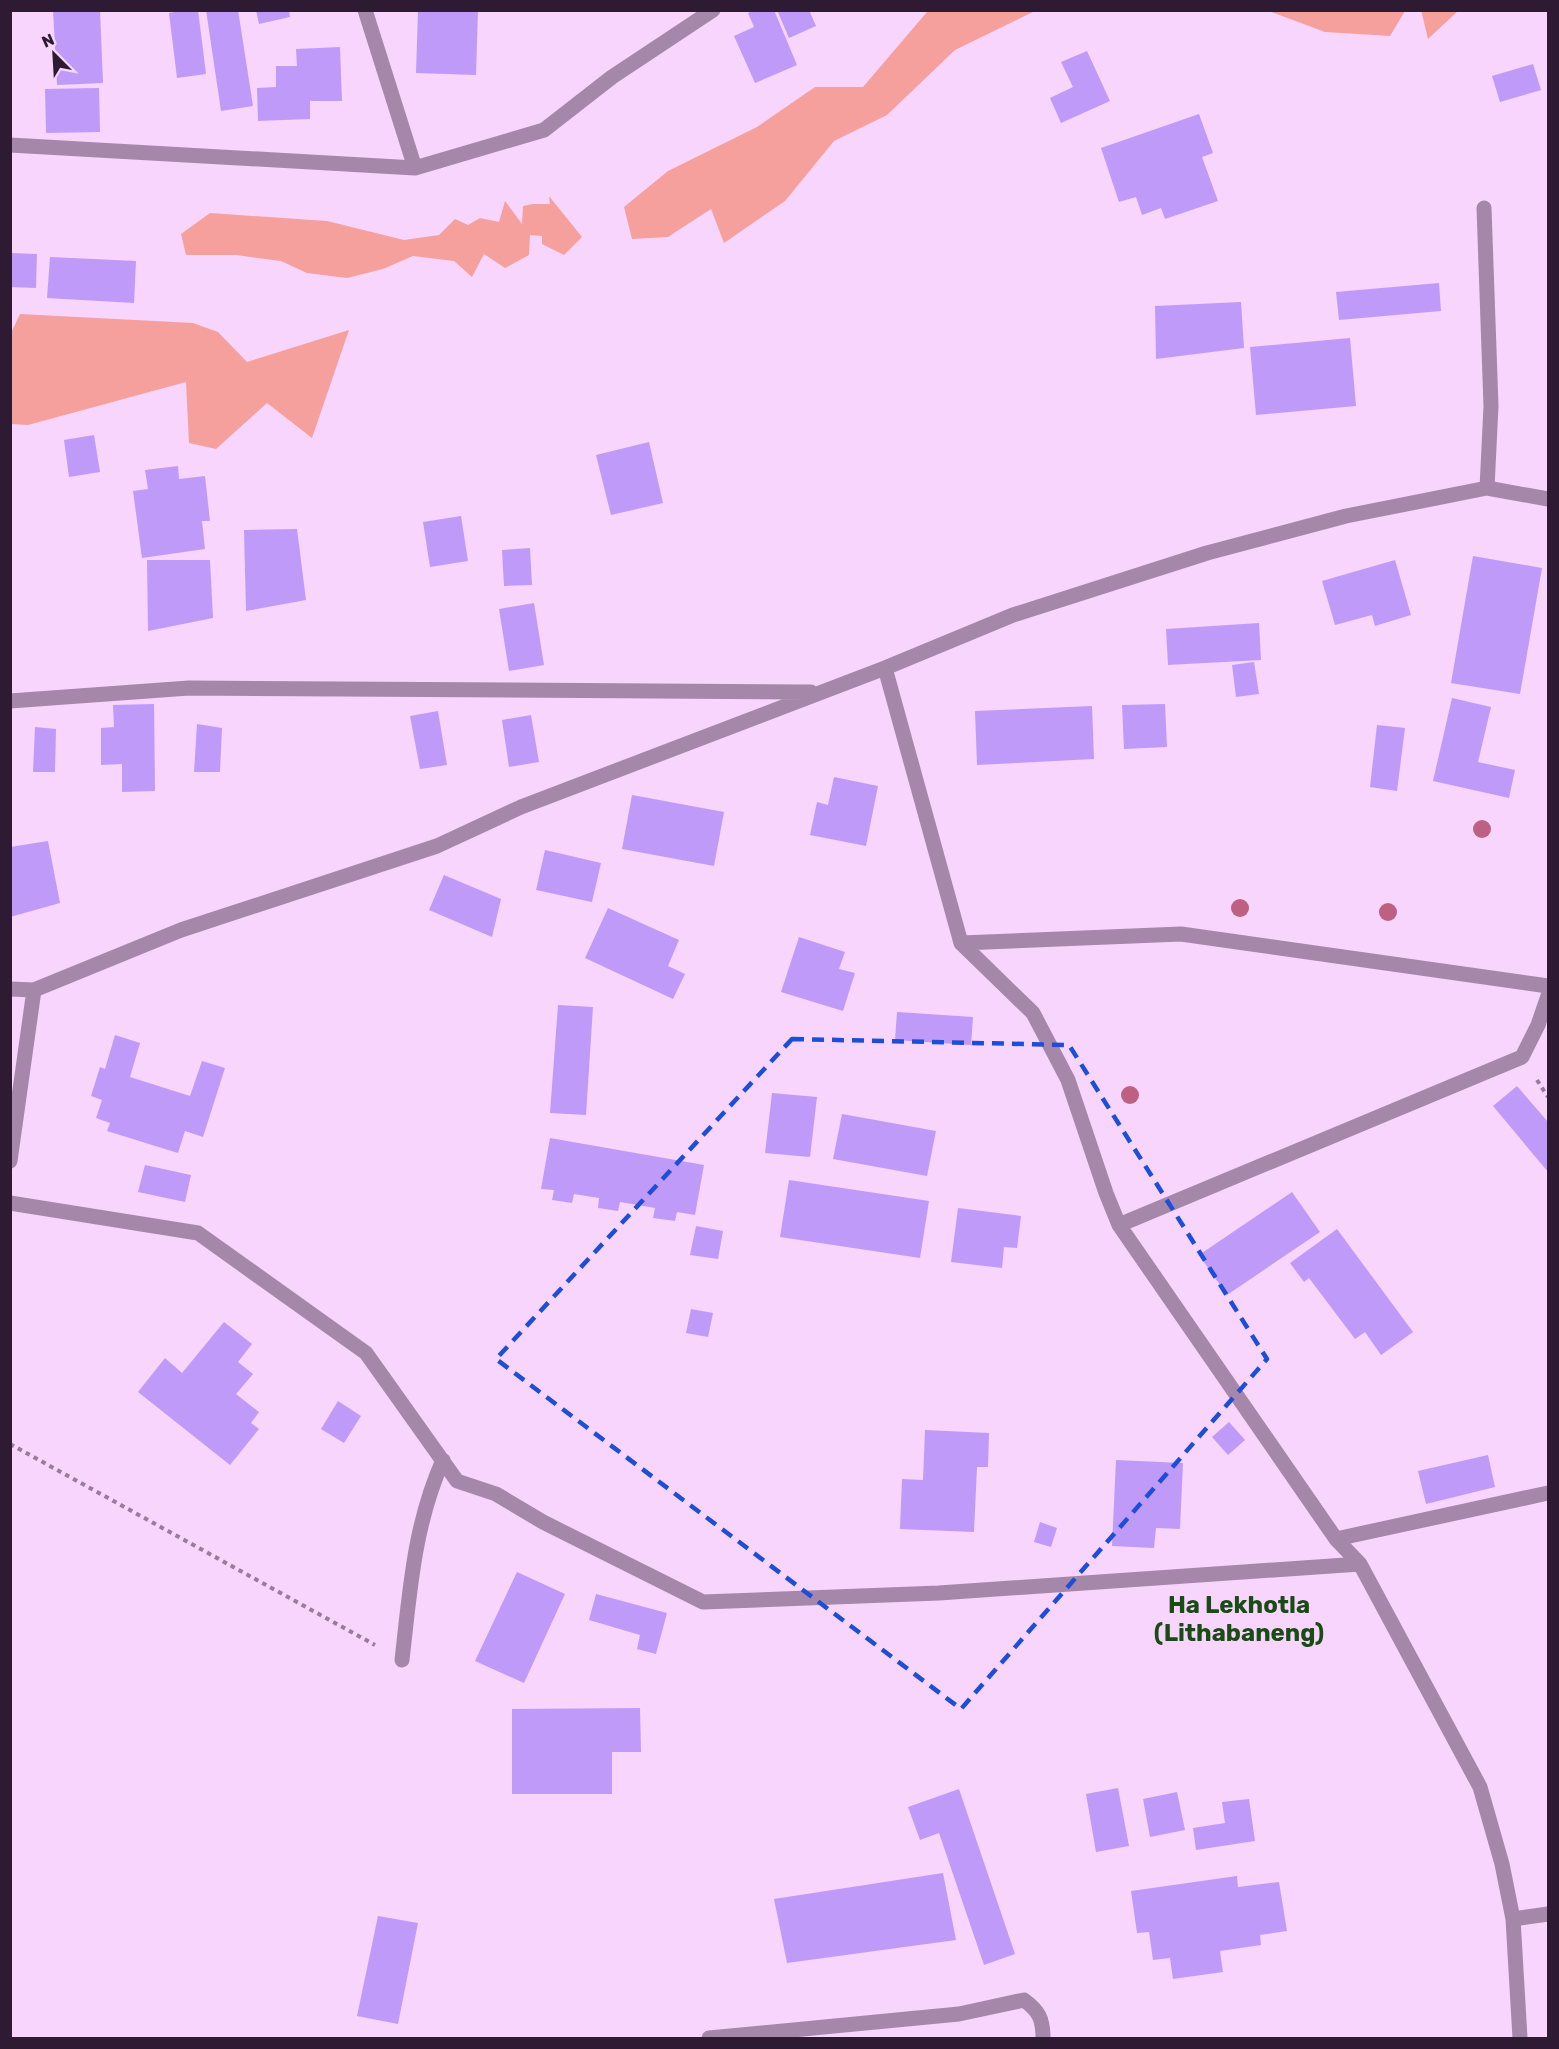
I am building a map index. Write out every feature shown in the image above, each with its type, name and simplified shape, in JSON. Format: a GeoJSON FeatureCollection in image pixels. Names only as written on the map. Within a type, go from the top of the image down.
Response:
{"type":"FeatureCollection","features":[{"type":"Feature","properties":{"kind":"street"},"geometry":{"type":"LineString","coordinates":[[364,10],[415,168]]}},
{"type":"Feature","properties":{"kind":"street"},"geometry":{"type":"LineString","coordinates":[[10,145],[415,168],[544,130],[612,77],[713,10]]}},
{"type":"Feature","properties":{"kind":"street"},"geometry":{"type":"LineString","coordinates":[[1484,208],[1491,406],[1487,488]]}},
{"type":"Feature","properties":{"kind":"street"},"geometry":{"type":"LineString","coordinates":[[10,989],[34,990],[181,930],[437,846],[521,807],[885,668],[1013,615],[1207,553],[1346,516],[1487,488],[1548,499]]}},
{"type":"Feature","properties":{"kind":"street"},"geometry":{"type":"LineString","coordinates":[[885,668],[961,943],[1033,1013],[1068,1080],[1119,1225],[1336,1539],[1360,1564],[1480,1787],[1502,1864],[1513,1919],[1520,2038]]}},
{"type":"Feature","properties":{"kind":"street"},"geometry":{"type":"LineString","coordinates":[[10,701],[189,688],[822,692]]}},
{"type":"Feature","properties":{"kind":"street"},"geometry":{"type":"LineString","coordinates":[[961,943],[1181,934],[1548,986]]}},
{"type":"Feature","properties":{"kind":"street"},"geometry":{"type":"LineString","coordinates":[[10,1161],[34,990]]}},
{"type":"Feature","properties":{"kind":"street"},"geometry":{"type":"LineString","coordinates":[[1119,1225],[1522,1057],[1538,1025],[1548,996]]}},
{"type":"Feature","properties":{"kind":"street"},"geometry":{"type":"LineString","coordinates":[[10,1203],[198,1233],[366,1353],[457,1481],[496,1494],[543,1522],[703,1602],[939,1593],[1360,1564]]}},
{"type":"Feature","properties":{"kind":"street"},"geometry":{"type":"LineString","coordinates":[[402,1660],[415,1545],[432,1485],[443,1460]]}},
{"type":"Feature","properties":{"kind":"street"},"geometry":{"type":"LineString","coordinates":[[1336,1539],[1548,1493]]}},
{"type":"Feature","properties":{"kind":"street"},"geometry":{"type":"LineString","coordinates":[[1513,1919],[1548,1914]]}},
{"type":"Feature","properties":{"kind":"street"},"geometry":{"type":"LineString","coordinates":[[710,2038],[959,2014],[1024,2000],[1036,2009],[1043,2025],[1043,2038]]}},
{"type":"Feature","properties":{"kind":"path"},"geometry":{"type":"LineString","coordinates":[[10,1444],[402,1660]]}},
{"type":"Feature","properties":{"kind":"highlighted area"},"geometry":{"type":"Polygon","coordinates":[[[792,1039],[1069,1045],[1267,1359],[961,1709],[496,1359],[792,1039]]]}},
{"type":"Feature","properties":{"kind":"shaded area"},"geometry":{"type":"Polygon","coordinates":[[[1421,10],[1458,10],[1458,11],[1428,39],[1421,10]]]}},
{"type":"Feature","properties":{"kind":"shaded area"},"geometry":{"type":"Polygon","coordinates":[[[926,11],[1035,11],[955,50],[887,115],[834,141],[785,201],[724,243],[711,209],[668,237],[632,239],[624,207],[668,171],[757,127],[815,87],[863,87],[926,11]]]}},
{"type":"Feature","properties":{"kind":"shaded area"},"geometry":{"type":"Polygon","coordinates":[[[1269,11],[1405,11],[1390,36],[1325,32],[1269,11]]]}},
{"type":"Feature","properties":{"kind":"shaded area"},"geometry":{"type":"Polygon","coordinates":[[[549,196],[582,237],[564,255],[542,244],[542,236],[530,235],[529,255],[505,268],[484,254],[472,277],[454,261],[413,256],[383,269],[347,278],[307,273],[281,261],[236,255],[186,255],[181,234],[210,213],[327,221],[404,240],[439,235],[455,219],[468,225],[480,218],[499,222],[505,201],[522,224],[523,206],[550,204],[549,196]]]}},
{"type":"Feature","properties":{"kind":"shaded area"},"geometry":{"type":"Polygon","coordinates":[[[20,314],[193,323],[218,332],[247,362],[349,330],[312,438],[267,403],[216,449],[189,443],[186,382],[28,425],[11,424],[11,333],[20,314]]]}},
{"type":"Feature","properties":{"kind":"building"},"geometry":{"type":"Polygon","coordinates":[[[53,10],[100,10],[103,83],[57,85],[53,10]]]}},
{"type":"Feature","properties":{"kind":"building"},"geometry":{"type":"Polygon","coordinates":[[[198,10],[206,74],[177,78],[169,13],[198,10]]]}},
{"type":"Feature","properties":{"kind":"building"},"geometry":{"type":"Polygon","coordinates":[[[206,10],[238,10],[253,106],[221,111],[206,10]]]}},
{"type":"Feature","properties":{"kind":"building"},"geometry":{"type":"Polygon","coordinates":[[[256,10],[289,10],[290,17],[259,24],[256,10]]]}},
{"type":"Feature","properties":{"kind":"building"},"geometry":{"type":"Polygon","coordinates":[[[418,10],[478,10],[476,75],[416,73],[418,10]]]}},
{"type":"Feature","properties":{"kind":"building"},"geometry":{"type":"Polygon","coordinates":[[[755,10],[774,10],[797,65],[755,83],[734,36],[754,27],[748,13],[755,10]]]}},
{"type":"Feature","properties":{"kind":"building"},"geometry":{"type":"Polygon","coordinates":[[[777,10],[809,10],[816,26],[789,38],[777,10]]]}},
{"type":"Feature","properties":{"kind":"building"},"geometry":{"type":"Polygon","coordinates":[[[340,47],[342,101],[310,101],[310,119],[258,121],[257,88],[276,87],[276,66],[297,66],[296,49],[340,47]]]}},
{"type":"Feature","properties":{"kind":"building"},"geometry":{"type":"Polygon","coordinates":[[[1087,51],[1110,101],[1061,123],[1050,98],[1073,87],[1061,62],[1087,51]]]}},
{"type":"Feature","properties":{"kind":"building"},"geometry":{"type":"Polygon","coordinates":[[[1533,64],[1541,90],[1500,102],[1492,76],[1533,64]]]}},
{"type":"Feature","properties":{"kind":"building"},"geometry":{"type":"Polygon","coordinates":[[[99,88],[100,132],[46,133],[45,89],[99,88]]]}},
{"type":"Feature","properties":{"kind":"building"},"geometry":{"type":"Polygon","coordinates":[[[1199,114],[1213,153],[1202,157],[1218,201],[1165,219],[1161,208],[1142,215],[1136,197],[1119,202],[1101,148],[1199,114]]]}},
{"type":"Feature","properties":{"kind":"building"},"geometry":{"type":"Polygon","coordinates":[[[10,253],[37,254],[36,288],[10,287],[10,253]]]}},
{"type":"Feature","properties":{"kind":"building"},"geometry":{"type":"Polygon","coordinates":[[[50,257],[136,261],[134,303],[47,298],[50,257]]]}},
{"type":"Feature","properties":{"kind":"building"},"geometry":{"type":"Polygon","coordinates":[[[1439,283],[1441,311],[1339,320],[1336,292],[1439,283]]]}},
{"type":"Feature","properties":{"kind":"building"},"geometry":{"type":"Polygon","coordinates":[[[1241,302],[1244,348],[1156,359],[1155,306],[1241,302]]]}},
{"type":"Feature","properties":{"kind":"building"},"geometry":{"type":"Polygon","coordinates":[[[1350,338],[1356,406],[1256,415],[1250,347],[1350,338]]]}},
{"type":"Feature","properties":{"kind":"building"},"geometry":{"type":"Polygon","coordinates":[[[94,435],[100,472],[69,477],[64,440],[94,435]]]}},
{"type":"Feature","properties":{"kind":"building"},"geometry":{"type":"Polygon","coordinates":[[[649,442],[663,503],[611,515],[596,455],[649,442]]]}},
{"type":"Feature","properties":{"kind":"building"},"geometry":{"type":"Polygon","coordinates":[[[178,466],[179,479],[205,476],[210,521],[202,521],[205,549],[142,558],[133,491],[148,489],[145,470],[178,466]]]}},
{"type":"Feature","properties":{"kind":"building"},"geometry":{"type":"Polygon","coordinates":[[[461,516],[468,561],[430,567],[423,522],[461,516]]]}},
{"type":"Feature","properties":{"kind":"building"},"geometry":{"type":"Polygon","coordinates":[[[297,529],[306,600],[246,611],[244,530],[297,529]]]}},
{"type":"Feature","properties":{"kind":"building"},"geometry":{"type":"Polygon","coordinates":[[[530,548],[532,585],[504,586],[502,550],[530,548]]]}},
{"type":"Feature","properties":{"kind":"building"},"geometry":{"type":"Polygon","coordinates":[[[1473,556],[1542,568],[1520,694],[1451,683],[1473,556]]]}},
{"type":"Feature","properties":{"kind":"building"},"geometry":{"type":"Polygon","coordinates":[[[147,560],[210,560],[213,618],[148,631],[147,560]]]}},
{"type":"Feature","properties":{"kind":"building"},"geometry":{"type":"Polygon","coordinates":[[[1395,560],[1411,615],[1375,626],[1372,615],[1335,625],[1322,581],[1395,560]]]}},
{"type":"Feature","properties":{"kind":"building"},"geometry":{"type":"Polygon","coordinates":[[[534,603],[544,665],[509,671],[499,609],[534,603]]]}},
{"type":"Feature","properties":{"kind":"building"},"geometry":{"type":"Polygon","coordinates":[[[1259,623],[1261,660],[1168,665],[1166,629],[1259,623]]]}},
{"type":"Feature","properties":{"kind":"building"},"geometry":{"type":"Polygon","coordinates":[[[1254,662],[1259,694],[1236,697],[1232,665],[1254,662]]]}},
{"type":"Feature","properties":{"kind":"building"},"geometry":{"type":"Polygon","coordinates":[[[1452,698],[1491,707],[1478,762],[1515,770],[1509,798],[1433,781],[1452,698]]]}},
{"type":"Feature","properties":{"kind":"building"},"geometry":{"type":"Polygon","coordinates":[[[154,704],[155,791],[122,792],[122,764],[101,765],[101,728],[114,727],[113,705],[154,704]]]}},
{"type":"Feature","properties":{"kind":"building"},"geometry":{"type":"Polygon","coordinates":[[[1165,704],[1167,747],[1124,749],[1122,705],[1165,704]]]}},
{"type":"Feature","properties":{"kind":"building"},"geometry":{"type":"Polygon","coordinates":[[[1092,706],[1094,759],[977,765],[975,711],[1092,706]]]}},
{"type":"Feature","properties":{"kind":"building"},"geometry":{"type":"Polygon","coordinates":[[[438,711],[447,765],[420,769],[410,716],[438,711]]]}},
{"type":"Feature","properties":{"kind":"building"},"geometry":{"type":"Polygon","coordinates":[[[531,715],[539,762],[509,767],[502,720],[531,715]]]}},
{"type":"Feature","properties":{"kind":"building"},"geometry":{"type":"Polygon","coordinates":[[[197,724],[222,728],[220,772],[194,772],[197,724]]]}},
{"type":"Feature","properties":{"kind":"building"},"geometry":{"type":"Polygon","coordinates":[[[1377,725],[1405,728],[1397,791],[1370,787],[1377,725]]]}},
{"type":"Feature","properties":{"kind":"building"},"geometry":{"type":"Polygon","coordinates":[[[35,727],[56,729],[55,772],[33,772],[35,727]]]}},
{"type":"Feature","properties":{"kind":"building"},"geometry":{"type":"Polygon","coordinates":[[[834,777],[878,786],[866,846],[810,835],[817,802],[828,805],[834,777]]]}},
{"type":"Feature","properties":{"kind":"building"},"geometry":{"type":"Polygon","coordinates":[[[632,795],[724,812],[714,866],[622,849],[632,795]]]}},
{"type":"Feature","properties":{"kind":"building"},"geometry":{"type":"Polygon","coordinates":[[[48,841],[60,903],[10,917],[10,847],[48,841]]]}},
{"type":"Feature","properties":{"kind":"building"},"geometry":{"type":"Polygon","coordinates":[[[545,850],[601,863],[592,902],[536,890],[545,850]]]}},
{"type":"Feature","properties":{"kind":"building"},"geometry":{"type":"Polygon","coordinates":[[[444,875],[501,899],[492,937],[429,910],[444,875]]]}},
{"type":"Feature","properties":{"kind":"building"},"geometry":{"type":"Polygon","coordinates":[[[608,908],[679,940],[668,966],[685,974],[673,999],[585,958],[608,908]]]}},
{"type":"Feature","properties":{"kind":"building"},"geometry":{"type":"Polygon","coordinates":[[[799,937],[845,952],[839,969],[855,973],[843,1011],[781,992],[799,937]]]}},
{"type":"Feature","properties":{"kind":"building"},"geometry":{"type":"Polygon","coordinates":[[[558,1005],[593,1007],[586,1115],[550,1113],[558,1005]]]}},
{"type":"Feature","properties":{"kind":"building"},"geometry":{"type":"Polygon","coordinates":[[[897,1012],[973,1017],[971,1045],[895,1040],[897,1012]]]}},
{"type":"Feature","properties":{"kind":"building"},"geometry":{"type":"Polygon","coordinates":[[[115,1035],[140,1043],[130,1077],[190,1096],[202,1061],[225,1068],[203,1137],[185,1131],[178,1153],[107,1131],[110,1123],[96,1118],[102,1100],[91,1096],[100,1067],[105,1069],[115,1035]]]}},
{"type":"Feature","properties":{"kind":"building"},"geometry":{"type":"Polygon","coordinates":[[[1517,1086],[1548,1122],[1548,1172],[1493,1106],[1517,1086]]]}},
{"type":"Feature","properties":{"kind":"building"},"geometry":{"type":"Polygon","coordinates":[[[772,1093],[817,1097],[810,1157],[765,1153],[772,1093]]]}},
{"type":"Feature","properties":{"kind":"building"},"geometry":{"type":"Polygon","coordinates":[[[842,1114],[936,1131],[927,1176],[833,1159],[842,1114]]]}},
{"type":"Feature","properties":{"kind":"building"},"geometry":{"type":"Polygon","coordinates":[[[550,1138],[704,1165],[695,1215],[677,1212],[675,1221],[653,1218],[655,1208],[620,1202],[618,1211],[598,1208],[599,1198],[574,1194],[572,1203],[552,1200],[554,1190],[541,1189],[550,1138]]]}},
{"type":"Feature","properties":{"kind":"building"},"geometry":{"type":"Polygon","coordinates":[[[145,1165],[191,1175],[185,1202],[138,1192],[145,1165]]]}},
{"type":"Feature","properties":{"kind":"building"},"geometry":{"type":"Polygon","coordinates":[[[789,1180],[929,1201],[920,1258],[780,1237],[789,1180]]]}},
{"type":"Feature","properties":{"kind":"building"},"geometry":{"type":"Polygon","coordinates":[[[1292,1192],[1320,1232],[1227,1295],[1199,1255],[1292,1192]]]}},
{"type":"Feature","properties":{"kind":"building"},"geometry":{"type":"Polygon","coordinates":[[[958,1208],[1021,1216],[1017,1248],[1004,1247],[1002,1268],[951,1262],[958,1208]]]}},
{"type":"Feature","properties":{"kind":"building"},"geometry":{"type":"Polygon","coordinates":[[[696,1226],[723,1231],[718,1259],[690,1255],[696,1226]]]}},
{"type":"Feature","properties":{"kind":"building"},"geometry":{"type":"Polygon","coordinates":[[[1337,1229],[1413,1332],[1381,1355],[1365,1332],[1355,1339],[1309,1278],[1304,1282],[1290,1263],[1337,1229]]]}},
{"type":"Feature","properties":{"kind":"building"},"geometry":{"type":"Polygon","coordinates":[[[691,1309],[713,1313],[708,1337],[686,1333],[691,1309]]]}},
{"type":"Feature","properties":{"kind":"building"},"geometry":{"type":"Polygon","coordinates":[[[224,1322],[252,1344],[238,1362],[253,1374],[236,1394],[259,1412],[251,1423],[259,1429],[230,1465],[138,1392],[165,1358],[182,1373],[224,1322]]]}},
{"type":"Feature","properties":{"kind":"building"},"geometry":{"type":"Polygon","coordinates":[[[338,1401],[361,1416],[344,1443],[321,1429],[338,1401]]]}},
{"type":"Feature","properties":{"kind":"building"},"geometry":{"type":"Polygon","coordinates":[[[1229,1422],[1245,1440],[1228,1455],[1212,1437],[1229,1422]]]}},
{"type":"Feature","properties":{"kind":"building"},"geometry":{"type":"Polygon","coordinates":[[[925,1430],[989,1433],[988,1467],[977,1467],[974,1532],[900,1529],[902,1479],[923,1480],[925,1430]]]}},
{"type":"Feature","properties":{"kind":"building"},"geometry":{"type":"Polygon","coordinates":[[[1488,1455],[1495,1487],[1426,1504],[1418,1471],[1488,1455]]]}},
{"type":"Feature","properties":{"kind":"building"},"geometry":{"type":"Polygon","coordinates":[[[1116,1460],[1183,1463],[1180,1529],[1156,1528],[1154,1548],[1112,1546],[1116,1460]]]}},
{"type":"Feature","properties":{"kind":"building"},"geometry":{"type":"Polygon","coordinates":[[[1040,1522],[1057,1528],[1051,1547],[1034,1542],[1040,1522]]]}},
{"type":"Feature","properties":{"kind":"building"},"geometry":{"type":"Polygon","coordinates":[[[517,1572],[565,1594],[524,1683],[475,1661],[517,1572]]]}},
{"type":"Feature","properties":{"kind":"building"},"geometry":{"type":"Polygon","coordinates":[[[596,1594],[667,1613],[656,1654],[637,1649],[640,1635],[589,1620],[596,1594]]]}},
{"type":"Feature","properties":{"kind":"building"},"geometry":{"type":"Polygon","coordinates":[[[640,1708],[641,1752],[612,1752],[612,1794],[512,1794],[512,1709],[640,1708]]]}},
{"type":"Feature","properties":{"kind":"building"},"geometry":{"type":"Polygon","coordinates":[[[1118,1788],[1129,1846],[1096,1852],[1086,1794],[1118,1788]]]}},
{"type":"Feature","properties":{"kind":"building"},"geometry":{"type":"Polygon","coordinates":[[[959,1789],[1015,1954],[984,1965],[939,1833],[920,1840],[908,1807],[959,1789]]]}},
{"type":"Feature","properties":{"kind":"building"},"geometry":{"type":"Polygon","coordinates":[[[1177,1792],[1185,1830],[1150,1837],[1143,1799],[1177,1792]]]}},
{"type":"Feature","properties":{"kind":"building"},"geometry":{"type":"Polygon","coordinates":[[[1249,1799],[1255,1841],[1196,1850],[1193,1828],[1225,1823],[1222,1802],[1249,1799]]]}},
{"type":"Feature","properties":{"kind":"building"},"geometry":{"type":"Polygon","coordinates":[[[943,1873],[956,1940],[787,1963],[774,1899],[943,1873]]]}},
{"type":"Feature","properties":{"kind":"building"},"geometry":{"type":"Polygon","coordinates":[[[1237,1876],[1238,1887],[1279,1882],[1287,1931],[1260,1935],[1261,1945],[1220,1951],[1223,1972],[1173,1979],[1170,1958],[1153,1960],[1149,1932],[1137,1933],[1131,1891],[1237,1876]]]}},
{"type":"Feature","properties":{"kind":"building"},"geometry":{"type":"Polygon","coordinates":[[[378,1916],[418,1923],[398,2024],[357,2016],[378,1916]]]}},
{"type":"Feature","properties":{"kind":"district","name":"Ha Lekhotla (Lithabaneng)"},"geometry":{"type":"Point","coordinates":[1239,1619]}}]}
